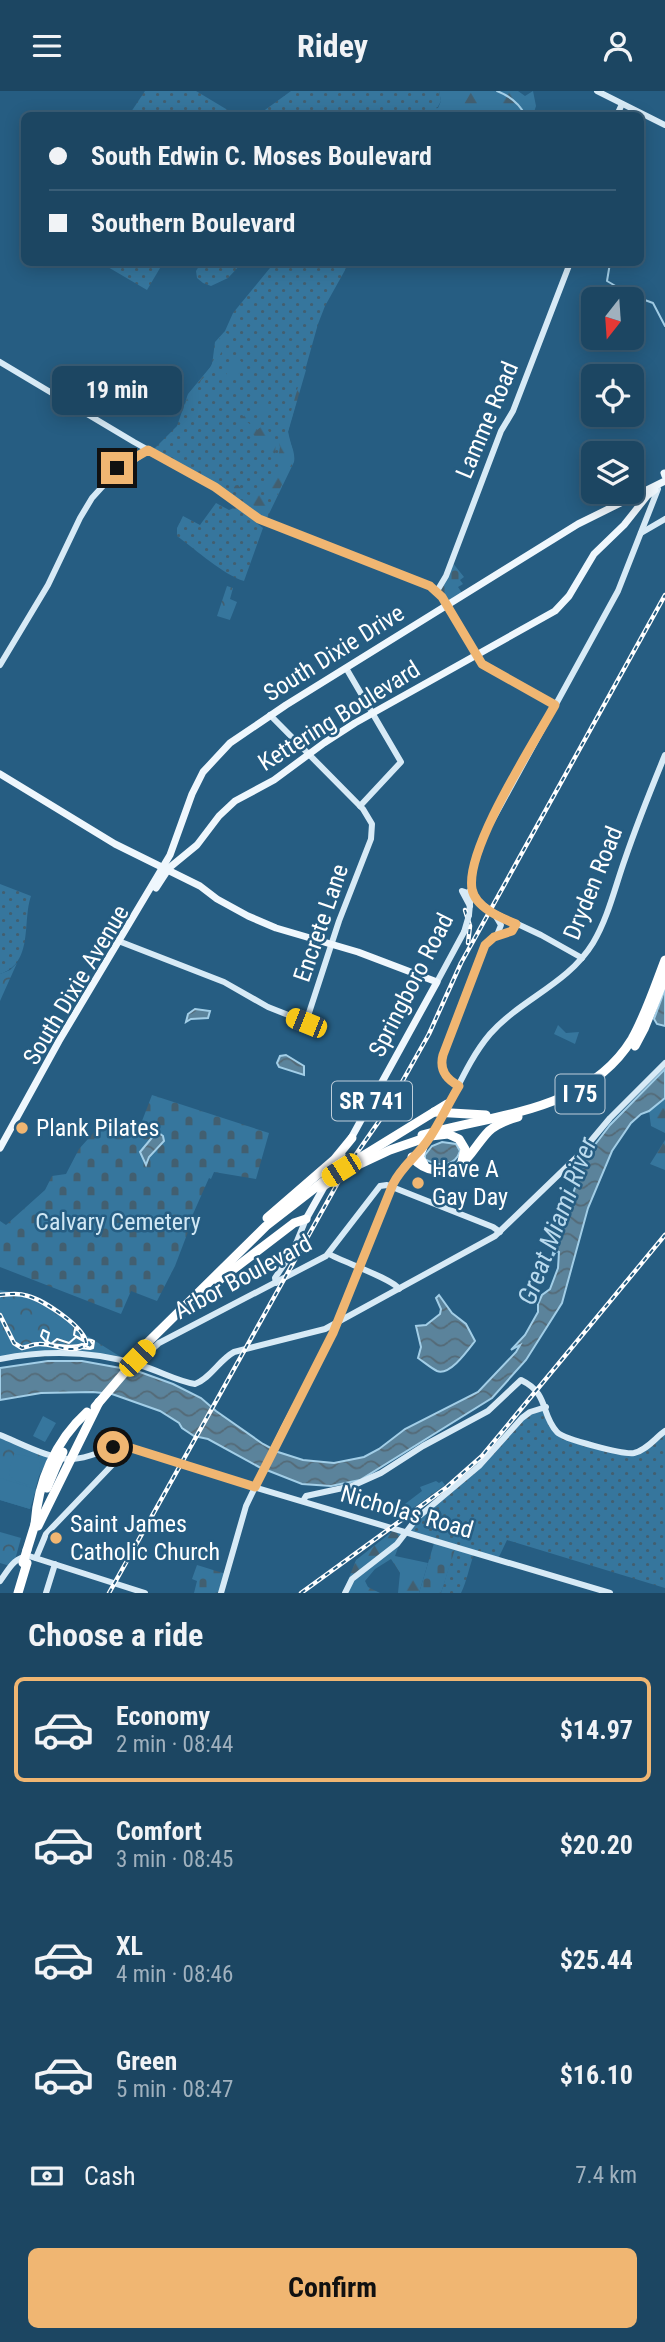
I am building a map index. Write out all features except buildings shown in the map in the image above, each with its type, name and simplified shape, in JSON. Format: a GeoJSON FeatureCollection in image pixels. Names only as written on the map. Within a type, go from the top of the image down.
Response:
{"type":"FeatureCollection","features":[{"type":"Feature","properties":{"kind":"highway","name":"I 75"},"geometry":{"type":"LineString","coordinates":[[137,1360],[280,1219],[344,1166],[430,1137],[545,1105],[590,1084],[611,1066],[636,1031],[665,960]]}},
{"type":"Feature","properties":{"kind":"highway","name":"I 75"},"geometry":{"type":"LineString","coordinates":[[430,1137],[546,1108],[590,1089],[624,1059],[644,1029],[665,977]]}},
{"type":"Feature","properties":{"kind":"highway"},"geometry":{"type":"LineString","coordinates":[[222,1270],[264,1221],[344,1166],[427,1116],[448,1108],[490,1115],[516,1112]]}},
{"type":"Feature","properties":{"kind":"highway"},"geometry":{"type":"LineString","coordinates":[[412,1157],[418,1164],[430,1169],[443,1171],[456,1168],[466,1161],[492,1128],[546,1108]]}},
{"type":"Feature","properties":{"kind":"highway"},"geometry":{"type":"LineString","coordinates":[[412,1157],[426,1166],[450,1168],[457,1166],[464,1156],[464,1145],[457,1137],[430,1137],[419,1157],[426,1166]]}},
{"type":"Feature","properties":{"kind":"highway"},"geometry":{"type":"LineString","coordinates":[[344,1166],[338,1156],[352,1138]]}},
{"type":"Feature","properties":{"kind":"highway","name":"I 75"},"geometry":{"type":"LineString","coordinates":[[16,1593],[29,1557],[36,1525],[62,1458],[94,1407],[222,1270],[274,1219],[322,1184]]}},
{"type":"Feature","properties":{"kind":"highway"},"geometry":{"type":"LineString","coordinates":[[206,1291],[302,1223]]}},
{"type":"Feature","properties":{"kind":"main road","name":"Kettering Boulevard"},"geometry":{"type":"LineString","coordinates":[[168,868],[197,845],[219,816],[236,800],[274,780],[308,754],[373,713],[568,603],[591,558],[624,526],[645,496],[663,479]]}},
{"type":"Feature","properties":{"kind":"main road","name":"South Dixie Drive"},"geometry":{"type":"LineString","coordinates":[[168,868],[193,791],[208,765],[230,743],[270,715],[576,525],[645,496]]}},
{"type":"Feature","properties":{"kind":"main road"},"geometry":{"type":"LineString","coordinates":[[0,774],[124,852],[168,868],[262,923],[332,943],[438,982]]}},
{"type":"Feature","properties":{"kind":"main road","name":"South Dixie Avenue"},"geometry":{"type":"LineString","coordinates":[[0,1148],[112,952],[132,924],[151,888],[168,868]]}},
{"type":"Feature","properties":{"kind":"main road","name":"South Dixie Avenue"},"geometry":{"type":"LineString","coordinates":[[0,1155],[144,903],[168,868]]}},
{"type":"Feature","properties":{"kind":"main road"},"geometry":{"type":"LineString","coordinates":[[112,952],[122,942]]}},
{"type":"Feature","properties":{"kind":"main road","name":"Springboro Road"},"geometry":{"type":"LineString","coordinates":[[352,1138],[438,982]]}},
{"type":"Feature","properties":{"kind":"main road"},"geometry":{"type":"LineString","coordinates":[[302,1223],[344,1166]]}},
{"type":"Feature","properties":{"kind":"street"},"geometry":{"type":"LineString","coordinates":[[597,91],[638,112]]}},
{"type":"Feature","properties":{"kind":"street"},"geometry":{"type":"LineString","coordinates":[[618,112],[622,104]]}},
{"type":"Feature","properties":{"kind":"street"},"geometry":{"type":"LineString","coordinates":[[644,115],[665,125]]}},
{"type":"Feature","properties":{"kind":"street","name":"Lamme Road"},"geometry":{"type":"LineString","coordinates":[[437,588],[501,431],[513,411],[569,266]]}},
{"type":"Feature","properties":{"kind":"street"},"geometry":{"type":"LineString","coordinates":[[0,362],[215,487],[259,519],[437,588],[476,656],[486,667],[555,705]]}},
{"type":"Feature","properties":{"kind":"street"},"geometry":{"type":"LineString","coordinates":[[134,442],[136,457]]}},
{"type":"Feature","properties":{"kind":"street"},"geometry":{"type":"LineString","coordinates":[[0,665],[30,618],[90,496],[111,473],[148,450]]}},
{"type":"Feature","properties":{"kind":"street","name":"SR 741"},"geometry":{"type":"LineString","coordinates":[[471,898],[474,863],[481,841],[618,591],[644,523],[645,496]]}},
{"type":"Feature","properties":{"kind":"street"},"geometry":{"type":"LineString","coordinates":[[644,523],[647,527],[662,521]]}},
{"type":"Feature","properties":{"kind":"street"},"geometry":{"type":"LineString","coordinates":[[640,534],[662,521]]}},
{"type":"Feature","properties":{"kind":"street"},"geometry":{"type":"LineString","coordinates":[[270,715],[360,806],[401,762],[346,668]]}},
{"type":"Feature","properties":{"kind":"street","name":"Dryden Road"},"geometry":{"type":"LineString","coordinates":[[221,1593],[250,1498],[337,1323],[391,1187],[399,1172],[430,1137],[478,1051],[493,1032],[568,973],[582,958],[599,931],[665,755]]}},
{"type":"Feature","properties":{"kind":"street","name":"Encrete Lane"},"geometry":{"type":"LineString","coordinates":[[122,942],[224,982],[268,1007],[306,1023],[372,835],[371,821],[360,806]]}},
{"type":"Feature","properties":{"kind":"street"},"geometry":{"type":"LineString","coordinates":[[470,907],[462,891],[468,893],[472,888],[480,904]]}},
{"type":"Feature","properties":{"kind":"street"},"geometry":{"type":"LineString","coordinates":[[471,898],[494,913],[582,958]]}},
{"type":"Feature","properties":{"kind":"street","name":"Springboro Road"},"geometry":{"type":"LineString","coordinates":[[438,982],[464,932],[471,898]]}},
{"type":"Feature","properties":{"kind":"street"},"geometry":{"type":"LineString","coordinates":[[494,913],[501,925],[497,935]]}},
{"type":"Feature","properties":{"kind":"street"},"geometry":{"type":"LineString","coordinates":[[459,1086],[445,1075],[442,1058],[483,948],[497,935],[510,932],[516,924]]}},
{"type":"Feature","properties":{"kind":"street"},"geometry":{"type":"LineString","coordinates":[[0,1359],[65,1353],[137,1360],[192,1384],[202,1381],[230,1355],[310,1334],[337,1323],[500,1232],[579,1155],[613,1115],[665,1063]]}},
{"type":"Feature","properties":{"kind":"street","name":"Dryden Road"},"geometry":{"type":"LineString","coordinates":[[412,1157],[448,1108]]}},
{"type":"Feature","properties":{"kind":"street","name":"Arbor Boulevard"},"geometry":{"type":"LineString","coordinates":[[137,1360],[159,1343],[329,1254],[377,1187],[391,1187]]}},
{"type":"Feature","properties":{"kind":"street"},"geometry":{"type":"LineString","coordinates":[[391,1187],[500,1232]]}},
{"type":"Feature","properties":{"kind":"street"},"geometry":{"type":"LineString","coordinates":[[277,1279],[293,1251],[302,1223]]}},
{"type":"Feature","properties":{"kind":"street"},"geometry":{"type":"LineString","coordinates":[[329,1254],[395,1283],[400,1289]]}},
{"type":"Feature","properties":{"kind":"street"},"geometry":{"type":"LineString","coordinates":[[303,1501],[306,1496],[351,1487],[388,1469],[488,1411],[522,1380],[540,1394],[553,1425],[561,1435],[622,1453],[641,1450],[665,1431]]}},
{"type":"Feature","properties":{"kind":"street"},"geometry":{"type":"LineString","coordinates":[[345,1593],[355,1576],[393,1548],[418,1516],[479,1466],[525,1416],[546,1407]]}},
{"type":"Feature","properties":{"kind":"street"},"geometry":{"type":"LineString","coordinates":[[0,1435],[62,1458],[119,1447],[115,1462],[46,1534],[29,1557]]}},
{"type":"Feature","properties":{"kind":"street","name":"Nicholas Road"},"geometry":{"type":"LineString","coordinates":[[119,1447],[131,1448],[242,1483],[258,1482],[267,1491],[610,1593]]}},
{"type":"Feature","properties":{"kind":"street"},"geometry":{"type":"LineString","coordinates":[[242,1483],[250,1490],[250,1498]]}},
{"type":"Feature","properties":{"kind":"street"},"geometry":{"type":"LineString","coordinates":[[250,1498],[257,1491],[267,1491]]}},
{"type":"Feature","properties":{"kind":"street"},"geometry":{"type":"LineString","coordinates":[[0,1581],[10,1565],[25,1556],[145,1593]]}},
{"type":"Feature","properties":{"kind":"street"},"geometry":{"type":"LineString","coordinates":[[46,1593],[55,1564]]}},
{"type":"Feature","properties":{"kind":"green space"},"geometry":{"type":"Polygon","coordinates":[[[145,91],[196,91],[231,112],[131,112],[145,91]]]}},
{"type":"Feature","properties":{"kind":"green space"},"geometry":{"type":"Polygon","coordinates":[[[291,91],[439,91],[441,101],[436,110],[411,112],[262,112],[291,91]]]}},
{"type":"Feature","properties":{"kind":"green space"},"geometry":{"type":"Polygon","coordinates":[[[439,91],[518,91],[525,96],[533,91],[536,106],[534,112],[411,112],[438,108],[441,101],[439,91]]]}},
{"type":"Feature","properties":{"kind":"green space"},"geometry":{"type":"Polygon","coordinates":[[[106,266],[161,266],[147,290],[106,266]]]}},
{"type":"Feature","properties":{"kind":"green space"},"geometry":{"type":"Polygon","coordinates":[[[199,266],[239,266],[228,278],[211,286],[197,278],[196,271],[199,266]]]}},
{"type":"Feature","properties":{"kind":"green space"},"geometry":{"type":"Polygon","coordinates":[[[272,266],[347,266],[318,324],[288,431],[294,462],[266,520],[173,461],[174,459],[153,450],[177,426],[188,394],[212,365],[215,342],[225,331],[233,313],[272,266]]]}},
{"type":"Feature","properties":{"kind":"green space"},"geometry":{"type":"Polygon","coordinates":[[[225,332],[228,334],[220,355],[209,373],[201,380],[192,404],[184,410],[181,417],[188,395],[210,368],[215,345],[225,332]]]}},
{"type":"Feature","properties":{"kind":"green space"},"geometry":{"type":"Polygon","coordinates":[[[238,358],[246,367],[229,385],[224,386],[222,380],[238,358]]]}},
{"type":"Feature","properties":{"kind":"green space"},"geometry":{"type":"Polygon","coordinates":[[[303,369],[306,370],[288,432],[293,461],[270,510],[268,508],[272,505],[269,492],[265,488],[267,475],[276,473],[281,465],[278,459],[278,440],[285,433],[303,369]]]}},
{"type":"Feature","properties":{"kind":"green space"},"geometry":{"type":"Polygon","coordinates":[[[269,400],[264,417],[259,412],[246,421],[257,430],[265,424],[272,438],[276,440],[275,454],[247,427],[236,421],[269,400]]]}},
{"type":"Feature","properties":{"kind":"green space"},"geometry":{"type":"Polygon","coordinates":[[[238,485],[246,494],[255,497],[260,494],[268,505],[265,512],[251,504],[231,486],[238,485]]]}},
{"type":"Feature","properties":{"kind":"green space"},"geometry":{"type":"Polygon","coordinates":[[[216,503],[229,510],[236,507],[263,528],[244,581],[219,568],[177,536],[177,528],[183,516],[200,525],[216,503]]]}},
{"type":"Feature","properties":{"kind":"green space"},"geometry":{"type":"Polygon","coordinates":[[[452,562],[464,577],[460,580],[463,584],[458,587],[462,593],[448,602],[441,590],[452,562]]]}},
{"type":"Feature","properties":{"kind":"green space"},"geometry":{"type":"Polygon","coordinates":[[[227,586],[233,588],[230,599],[237,602],[230,620],[217,616],[227,586]]]}},
{"type":"Feature","properties":{"kind":"green space"},"geometry":{"type":"Polygon","coordinates":[[[0,884],[31,896],[22,951],[11,969],[0,974],[0,884]]]}},
{"type":"Feature","properties":{"kind":"green space"},"geometry":{"type":"Polygon","coordinates":[[[17,963],[0,1001],[0,974],[17,963]]]}},
{"type":"Feature","properties":{"kind":"green space"},"geometry":{"type":"Polygon","coordinates":[[[558,1025],[566,1033],[579,1032],[575,1044],[554,1034],[558,1025]]]}},
{"type":"Feature","properties":{"kind":"green space","name":"Calvary Cemetery"},"geometry":{"type":"Polygon","coordinates":[[[152,1095],[269,1133],[256,1179],[214,1172],[211,1179],[209,1178],[189,1223],[191,1224],[175,1266],[157,1301],[131,1291],[121,1314],[0,1267],[0,1221],[6,1225],[45,1190],[52,1176],[66,1174],[79,1149],[96,1130],[100,1120],[137,1134],[152,1095]]]}},
{"type":"Feature","properties":{"kind":"green space"},"geometry":{"type":"Polygon","coordinates":[[[665,1098],[665,1133],[651,1126],[649,1111],[665,1098]]]}},
{"type":"Feature","properties":{"kind":"green space"},"geometry":{"type":"Polygon","coordinates":[[[665,1140],[665,1170],[650,1164],[665,1140]]]}},
{"type":"Feature","properties":{"kind":"green space"},"geometry":{"type":"Polygon","coordinates":[[[0,1290],[32,1296],[66,1315],[81,1332],[124,1359],[87,1354],[0,1359],[0,1290]]]}},
{"type":"Feature","properties":{"kind":"green space"},"geometry":{"type":"Polygon","coordinates":[[[546,1407],[554,1427],[561,1435],[632,1453],[665,1431],[665,1588],[507,1540],[498,1559],[407,1532],[521,1420],[546,1407]]]}},
{"type":"Feature","properties":{"kind":"green space"},"geometry":{"type":"Polygon","coordinates":[[[43,1416],[56,1423],[45,1442],[33,1436],[43,1416]]]}},
{"type":"Feature","properties":{"kind":"green space"},"geometry":{"type":"Polygon","coordinates":[[[0,1435],[45,1455],[48,1459],[39,1476],[30,1509],[0,1500],[0,1435]]]}},
{"type":"Feature","properties":{"kind":"green space"},"geometry":{"type":"Polygon","coordinates":[[[14,1454],[38,1458],[40,1462],[37,1476],[29,1485],[10,1476],[9,1469],[14,1454]]]}},
{"type":"Feature","properties":{"kind":"green space"},"geometry":{"type":"Polygon","coordinates":[[[0,1478],[36,1489],[30,1509],[0,1500],[0,1478]]]}},
{"type":"Feature","properties":{"kind":"green space"},"geometry":{"type":"Polygon","coordinates":[[[442,1481],[445,1485],[409,1511],[405,1504],[422,1491],[420,1487],[442,1481]]]}},
{"type":"Feature","properties":{"kind":"green space"},"geometry":{"type":"Polygon","coordinates":[[[393,1531],[403,1534],[395,1556],[428,1563],[419,1593],[398,1593],[400,1573],[391,1559],[375,1569],[365,1581],[368,1587],[380,1593],[343,1593],[356,1560],[393,1531]]]}},
{"type":"Feature","properties":{"kind":"green space"},"geometry":{"type":"Polygon","coordinates":[[[0,1532],[21,1538],[15,1560],[10,1566],[0,1563],[0,1532]]]}},
{"type":"Feature","properties":{"kind":"green space"},"geometry":{"type":"Polygon","coordinates":[[[435,1540],[456,1546],[441,1593],[419,1593],[435,1540]]]}},
{"type":"Feature","properties":{"kind":"green space"},"geometry":{"type":"Polygon","coordinates":[[[455,1547],[474,1554],[465,1584],[461,1593],[441,1593],[455,1547]]]}},
{"type":"Feature","properties":{"kind":"green space"},"geometry":{"type":"Polygon","coordinates":[[[197,1565],[226,1574],[221,1593],[194,1593],[197,1581],[192,1579],[197,1565]]]}},
{"type":"Feature","properties":{"kind":"water"},"geometry":{"type":"Polygon","coordinates":[[[665,989],[665,1026],[657,1024],[654,1019],[665,989]]]}},
{"type":"Feature","properties":{"kind":"water"},"geometry":{"type":"Polygon","coordinates":[[[195,1009],[210,1011],[208,1018],[186,1022],[188,1014],[195,1009]]]}},
{"type":"Feature","properties":{"kind":"water"},"geometry":{"type":"Polygon","coordinates":[[[286,1055],[304,1066],[304,1075],[279,1067],[277,1063],[280,1056],[286,1055]]]}},
{"type":"Feature","properties":{"kind":"water"},"geometry":{"type":"Polygon","coordinates":[[[665,1069],[665,1098],[631,1123],[612,1151],[588,1208],[562,1303],[526,1360],[492,1398],[360,1480],[331,1486],[302,1484],[259,1467],[208,1439],[194,1436],[160,1411],[112,1394],[41,1393],[0,1400],[0,1368],[48,1361],[82,1361],[137,1371],[173,1384],[201,1398],[278,1452],[303,1460],[334,1463],[364,1457],[405,1429],[478,1392],[516,1352],[520,1345],[511,1350],[525,1335],[538,1312],[542,1295],[550,1289],[558,1268],[559,1252],[556,1251],[552,1258],[554,1248],[549,1245],[554,1245],[583,1166],[610,1125],[665,1069]]]}},
{"type":"Feature","properties":{"kind":"water"},"geometry":{"type":"Polygon","coordinates":[[[159,1133],[164,1141],[149,1157],[146,1165],[140,1152],[155,1134],[159,1133]]]}},
{"type":"Feature","properties":{"kind":"water"},"geometry":{"type":"Polygon","coordinates":[[[442,1142],[456,1144],[460,1151],[458,1156],[446,1164],[425,1159],[432,1146],[442,1142]]]}},
{"type":"Feature","properties":{"kind":"water"},"geometry":{"type":"Polygon","coordinates":[[[439,1295],[452,1313],[466,1324],[475,1341],[458,1361],[442,1372],[418,1358],[421,1347],[416,1326],[426,1325],[440,1314],[441,1309],[436,1298],[439,1295]]]}},
{"type":"Feature","properties":{"kind":"waterway"},"geometry":{"type":"LineString","coordinates":[[497,91],[514,100],[523,112]]}},
{"type":"Feature","properties":{"kind":"waterway"},"geometry":{"type":"LineString","coordinates":[[610,266],[607,281],[631,295],[653,303],[665,326]]}},
{"type":"Feature","properties":{"kind":"tram line"},"geometry":{"type":"LineString","coordinates":[[51,1344],[57,1339],[69,1343],[76,1337],[83,1341],[90,1340],[93,1345],[90,1348],[82,1344],[51,1344],[47,1341],[49,1333],[43,1330],[41,1336],[49,1345],[90,1349],[93,1348],[94,1341],[90,1339],[87,1340],[86,1340],[84,1340],[83,1340],[74,1335],[75,1329],[80,1331],[82,1338],[85,1340]]}},
{"type":"Feature","properties":{"kind":"railway"},"geometry":{"type":"LineString","coordinates":[[109,1593],[345,1170],[384,1114],[429,1034],[461,963],[665,595]]}},
{"type":"Feature","properties":{"kind":"railway"},"geometry":{"type":"LineString","coordinates":[[465,910],[470,926],[468,943]]}},
{"type":"Feature","properties":{"kind":"railway"},"geometry":{"type":"LineString","coordinates":[[301,1593],[447,1487],[482,1456],[665,1235]]}},
{"type":"Feature","properties":{"kind":"railway"},"geometry":{"type":"LineString","coordinates":[[0,1295],[24,1295],[44,1303],[72,1323],[86,1344],[76,1349],[45,1344],[22,1348],[14,1343],[0,1315]]}},
{"type":"Feature","properties":{"kind":"place","name":"Plank Pilates"},"geometry":{"type":"Point","coordinates":[22,1128]}},
{"type":"Feature","properties":{"kind":"place","name":"Have A Gay Day"},"geometry":{"type":"Point","coordinates":[418,1183]}},
{"type":"Feature","properties":{"kind":"place","name":"Saint James Catholic Church"},"geometry":{"type":"Point","coordinates":[56,1538]}},
{"type":"Feature","properties":{"kind":"route"},"geometry":{"type":"LineString","coordinates":[[113,1447],[131,1448],[255,1487],[333,1333],[393,1184],[404,1166],[423,1147],[459,1086],[443,1072],[443,1055],[485,945],[494,937],[512,931],[516,924],[496,914],[475,898],[472,882],[476,856],[494,815],[555,705],[482,664],[434,588],[259,519],[215,487],[148,450],[117,468]]}},
{"type":"Feature","properties":{"kind":"water label","name":"Great Miami River"},"geometry":{"type":"Point","coordinates":[557,1221]}}]}
